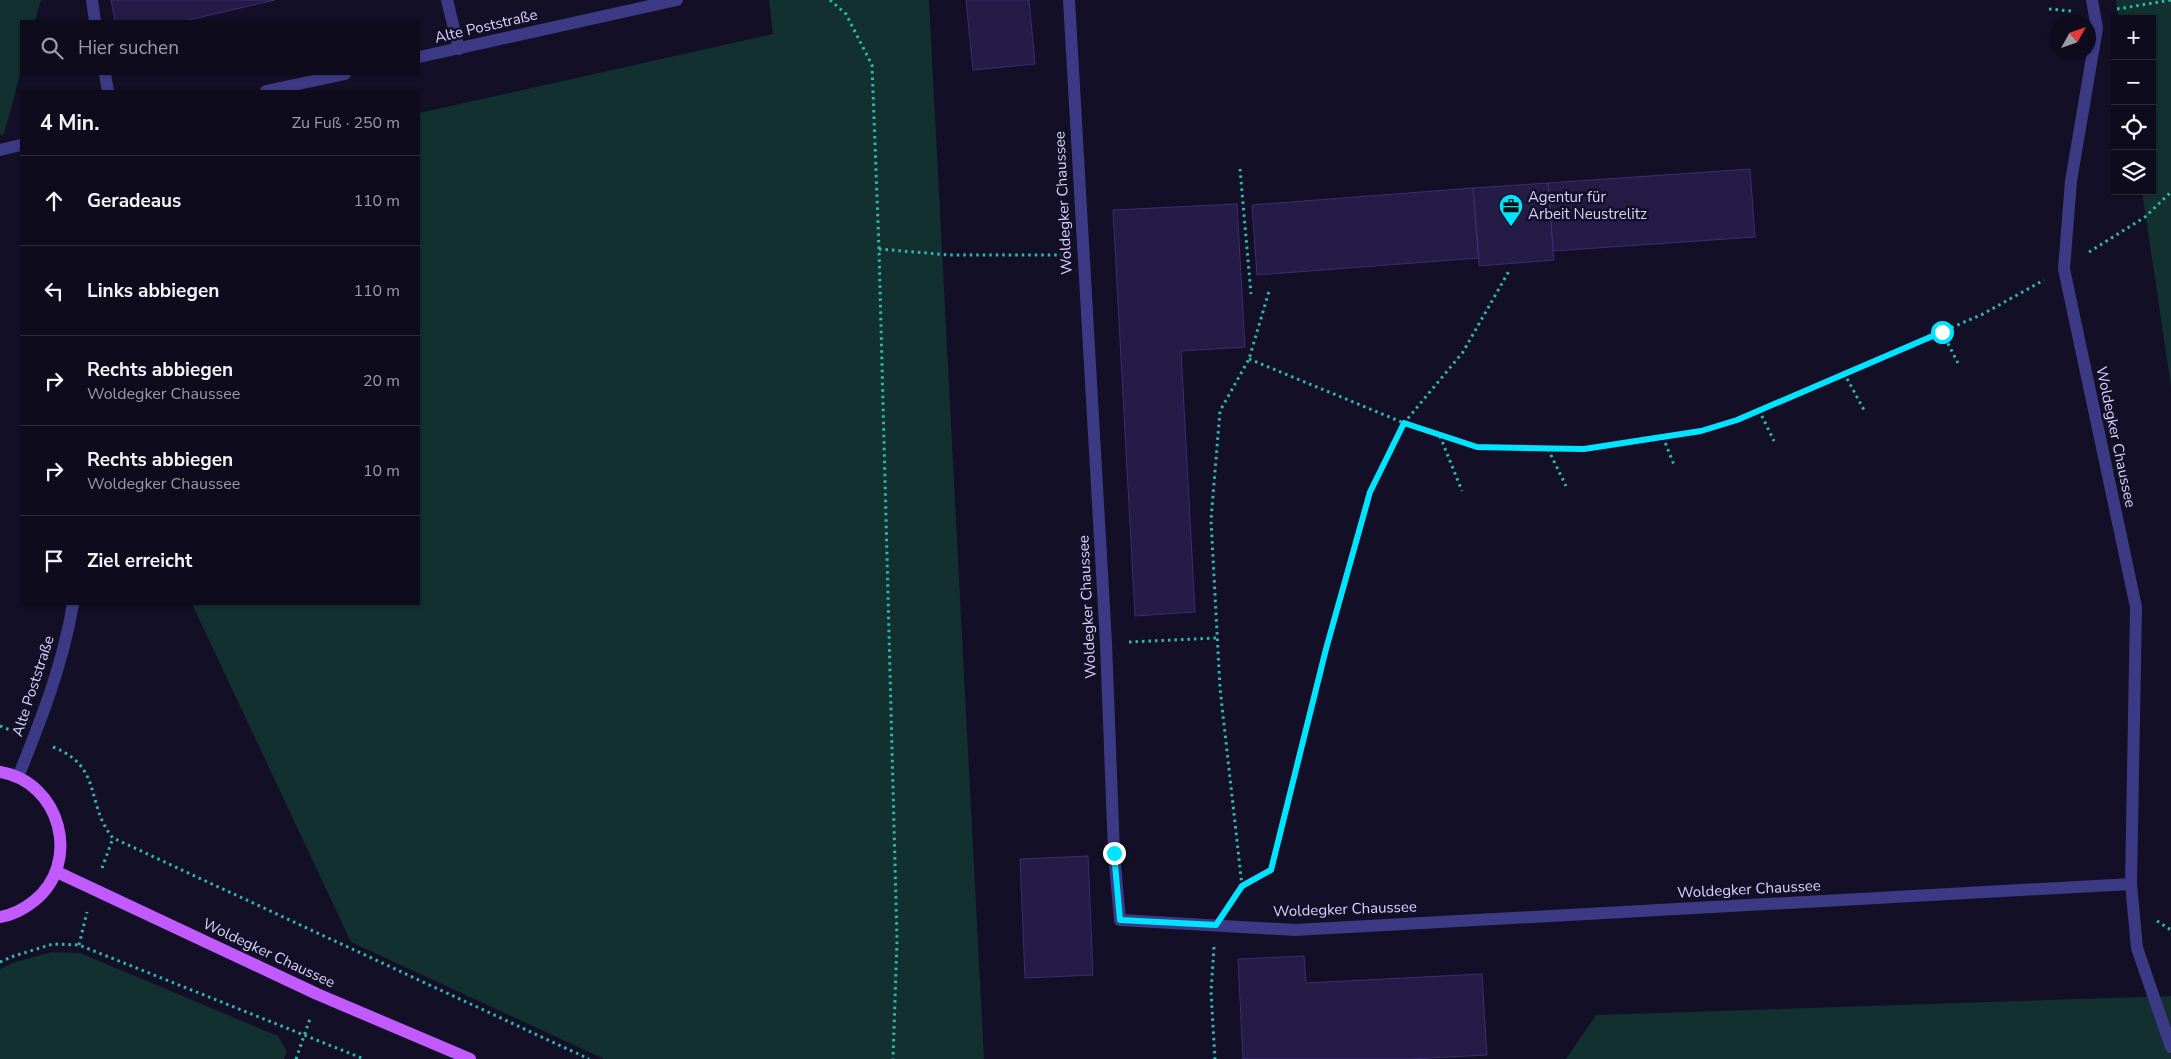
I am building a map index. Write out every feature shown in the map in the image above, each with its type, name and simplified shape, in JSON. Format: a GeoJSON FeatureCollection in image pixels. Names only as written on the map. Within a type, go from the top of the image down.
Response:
{"type":"FeatureCollection","features":[{"type":"Feature","properties":{"kind":"main road"},"geometry":{"type":"LineString","coordinates":[[0,772],[18,777],[37,790],[52,807],[60,829],[61,852],[56,872],[46,889],[23,909],[0,917]]}},
{"type":"Feature","properties":{"kind":"main road","name":"Woldegker Chaussee"},"geometry":{"type":"LineString","coordinates":[[56,872],[317,994],[470,1059]]}},
{"type":"Feature","properties":{"kind":"lane"},"geometry":{"type":"LineString","coordinates":[[92,0],[95,20]]}},
{"type":"Feature","properties":{"kind":"lane"},"geometry":{"type":"LineString","coordinates":[[448,0],[459,49]]}},
{"type":"Feature","properties":{"kind":"lane","name":"Alte Poststraße"},"geometry":{"type":"LineString","coordinates":[[420,57],[677,0]]}},
{"type":"Feature","properties":{"kind":"lane","name":"Woldegker Chaussee"},"geometry":{"type":"LineString","coordinates":[[1069,0],[1082,254],[1106,643],[1114,853],[1120,920],[1295,930],[2131,884]]}},
{"type":"Feature","properties":{"kind":"lane","name":"Woldegker Chaussee"},"geometry":{"type":"LineString","coordinates":[[2094,6],[2098,28],[2071,181],[2064,269],[2136,608],[2131,884],[2137,948],[2171,1047]]}},
{"type":"Feature","properties":{"kind":"lane"},"geometry":{"type":"LineString","coordinates":[[105,75],[108,90]]}},
{"type":"Feature","properties":{"kind":"lane"},"geometry":{"type":"LineString","coordinates":[[271,90],[340,75]]}},
{"type":"Feature","properties":{"kind":"lane"},"geometry":{"type":"LineString","coordinates":[[0,150],[20,145]]}},
{"type":"Feature","properties":{"kind":"lane","name":"Alte Poststraße"},"geometry":{"type":"LineString","coordinates":[[18,777],[34,740],[52,688],[68,634],[73,605]]}},
{"type":"Feature","properties":{"kind":"path"},"geometry":{"type":"LineString","coordinates":[[830,0],[846,14],[872,64],[879,249],[897,941],[893,1059]]}},
{"type":"Feature","properties":{"kind":"path"},"geometry":{"type":"LineString","coordinates":[[2094,6],[2171,0]]}},
{"type":"Feature","properties":{"kind":"path"},"geometry":{"type":"LineString","coordinates":[[1240,170],[1251,294]]}},
{"type":"Feature","properties":{"kind":"path"},"geometry":{"type":"LineString","coordinates":[[1249,360],[1404,423],[1477,447],[1584,449],[1701,431],[1737,420],[1983,314],[2064,269],[2145,217],[2171,192]]}},
{"type":"Feature","properties":{"kind":"path"},"geometry":{"type":"LineString","coordinates":[[879,249],[950,255],[1082,254]]}},
{"type":"Feature","properties":{"kind":"path"},"geometry":{"type":"LineString","coordinates":[[1215,1059],[1211,992],[1216,925],[1242,886],[1271,870],[1326,649],[1370,492],[1404,423],[1463,352],[1509,271]]}},
{"type":"Feature","properties":{"kind":"path"},"geometry":{"type":"LineString","coordinates":[[1242,886],[1216,638],[1211,520],[1220,411],[1249,360],[1270,288]]}},
{"type":"Feature","properties":{"kind":"path"},"geometry":{"type":"LineString","coordinates":[[1942,332],[1958,363]]}},
{"type":"Feature","properties":{"kind":"path"},"geometry":{"type":"LineString","coordinates":[[1844,373],[1864,410]]}},
{"type":"Feature","properties":{"kind":"path"},"geometry":{"type":"LineString","coordinates":[[1759,410],[1774,441]]}},
{"type":"Feature","properties":{"kind":"path"},"geometry":{"type":"LineString","coordinates":[[1440,436],[1462,491]]}},
{"type":"Feature","properties":{"kind":"path"},"geometry":{"type":"LineString","coordinates":[[1663,437],[1674,465]]}},
{"type":"Feature","properties":{"kind":"path"},"geometry":{"type":"LineString","coordinates":[[1548,448],[1566,486]]}},
{"type":"Feature","properties":{"kind":"path"},"geometry":{"type":"LineString","coordinates":[[1106,643],[1216,638]]}},
{"type":"Feature","properties":{"kind":"path"},"geometry":{"type":"LineString","coordinates":[[0,726],[66,752],[78,762],[89,776],[104,827],[113,838],[589,1059]]}},
{"type":"Feature","properties":{"kind":"path"},"geometry":{"type":"LineString","coordinates":[[0,962],[53,944],[79,945],[364,1059]]}},
{"type":"Feature","properties":{"kind":"path"},"geometry":{"type":"LineString","coordinates":[[296,1059],[317,994]]}},
{"type":"Feature","properties":{"kind":"green space"},"geometry":{"type":"Polygon","coordinates":[[[0,0],[41,0],[35,20],[20,20],[20,75],[4,134],[0,135],[0,0]]]}},
{"type":"Feature","properties":{"kind":"green space"},"geometry":{"type":"Polygon","coordinates":[[[769,0],[929,0],[984,1059],[604,1059],[351,942],[192,605],[420,605],[420,113],[773,34],[769,0]]]}},
{"type":"Feature","properties":{"kind":"green space"},"geometry":{"type":"Polygon","coordinates":[[[2116,0],[2171,0],[2171,387],[2143,195],[2156,195],[2156,15],[2118,15],[2116,0]]]}},
{"type":"Feature","properties":{"kind":"green space"},"geometry":{"type":"Polygon","coordinates":[[[52,952],[80,953],[278,1036],[287,1052],[284,1059],[0,1059],[0,969],[15,962],[52,952]]]}},
{"type":"Feature","properties":{"kind":"green space"},"geometry":{"type":"Polygon","coordinates":[[[2171,996],[2171,1059],[1566,1059],[1596,1015],[2171,996]]]}},
{"type":"Feature","properties":{"kind":"building"},"geometry":{"type":"Polygon","coordinates":[[[111,0],[275,0],[188,20],[115,20],[111,0]]]}},
{"type":"Feature","properties":{"kind":"building"},"geometry":{"type":"Polygon","coordinates":[[[966,0],[1029,0],[1035,64],[973,70],[966,0]]]}},
{"type":"Feature","properties":{"kind":"building"},"geometry":{"type":"Polygon","coordinates":[[[1750,169],[1755,237],[1553,251],[1548,183],[1750,169]]]}},
{"type":"Feature","properties":{"kind":"building"},"geometry":{"type":"Polygon","coordinates":[[[1548,183],[1554,260],[1479,266],[1473,188],[1548,183]]]}},
{"type":"Feature","properties":{"kind":"building"},"geometry":{"type":"Polygon","coordinates":[[[1473,188],[1479,258],[1257,275],[1252,205],[1473,188]]]}},
{"type":"Feature","properties":{"kind":"building"},"geometry":{"type":"Polygon","coordinates":[[[1237,204],[1245,347],[1181,351],[1195,612],[1135,616],[1113,210],[1237,204]]]}},
{"type":"Feature","properties":{"kind":"building"},"geometry":{"type":"Polygon","coordinates":[[[1088,856],[1093,975],[1025,978],[1020,859],[1088,856]]]}},
{"type":"Feature","properties":{"kind":"building"},"geometry":{"type":"Polygon","coordinates":[[[1304,956],[1306,983],[1482,974],[1487,1055],[1410,1059],[1243,1059],[1238,959],[1304,956]]]}},
{"type":"Feature","properties":{"kind":"place","name":"Agentur für Arbeit Neustrelitz"},"geometry":{"type":"Point","coordinates":[1511,227]}},
{"type":"Feature","properties":{"kind":"route"},"geometry":{"type":"LineString","coordinates":[[1114,853],[1120,920],[1216,925],[1242,886],[1271,870],[1326,649],[1370,492],[1404,423],[1477,447],[1584,449],[1701,431],[1737,420],[1882,356],[1942,332]]}}]}
